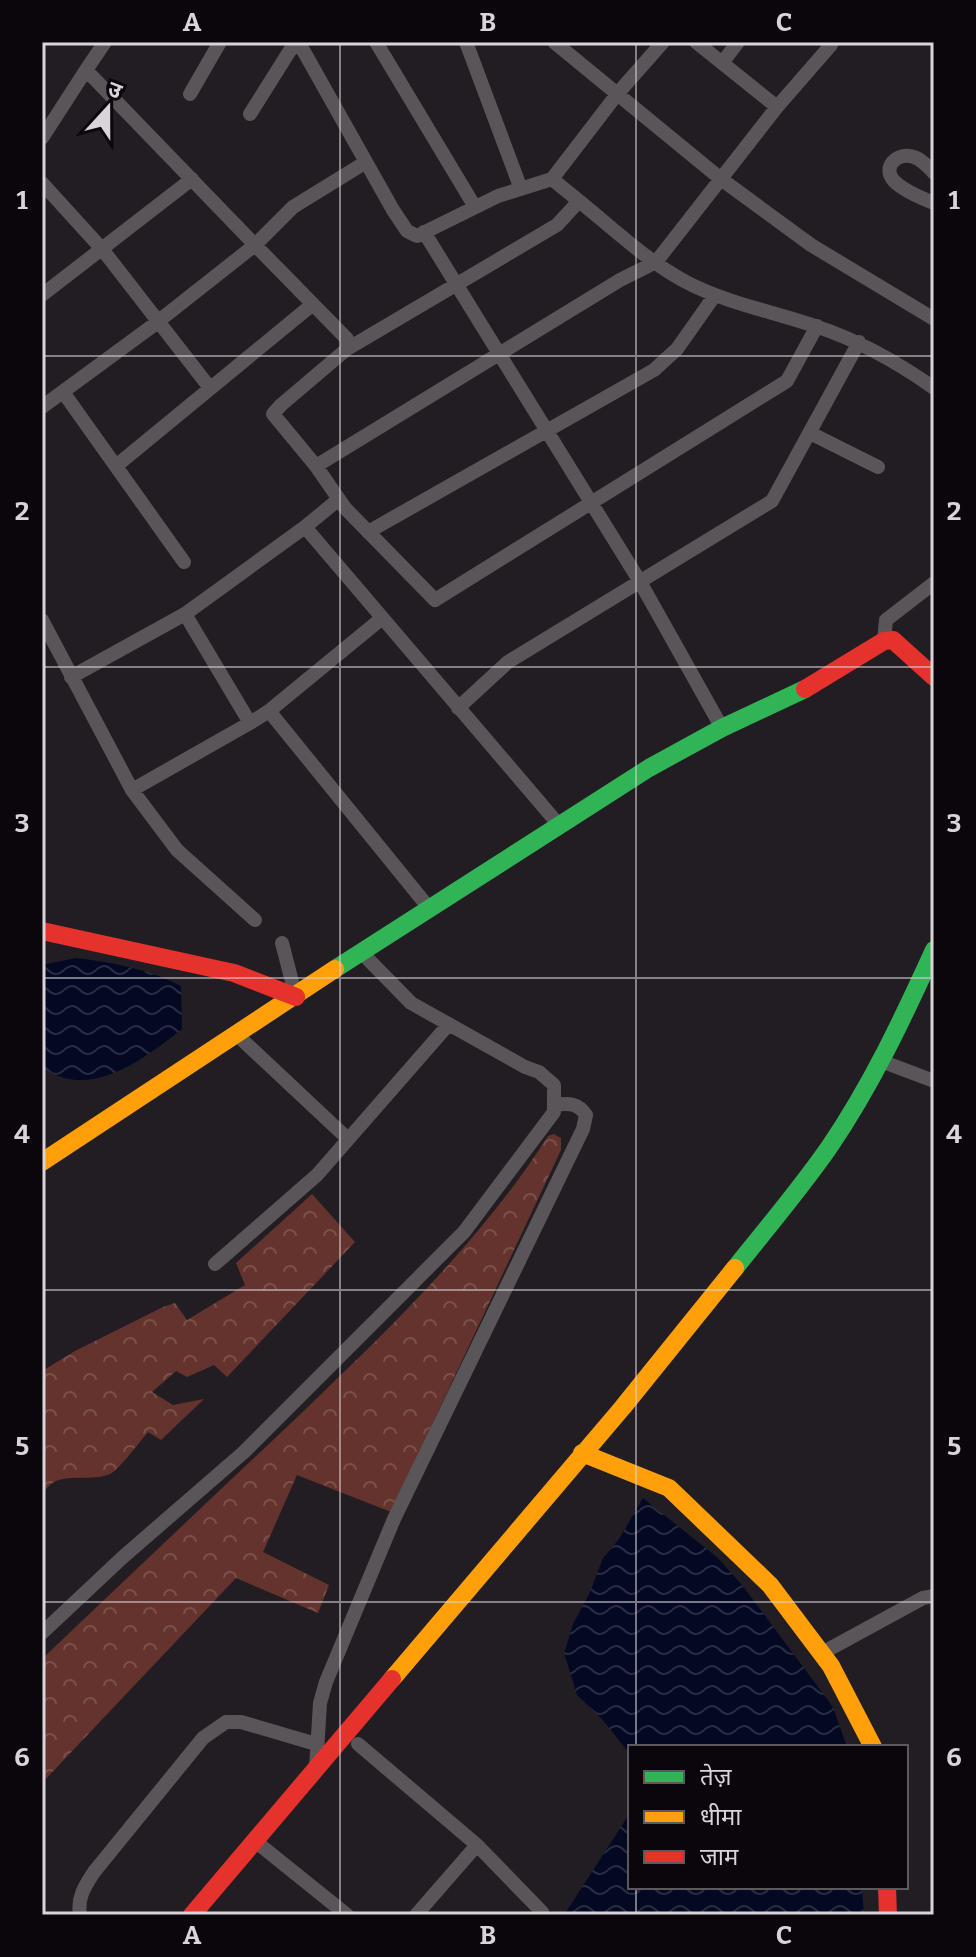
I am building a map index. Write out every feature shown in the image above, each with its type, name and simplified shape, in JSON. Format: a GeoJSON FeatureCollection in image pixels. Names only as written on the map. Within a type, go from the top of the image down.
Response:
{"type":"FeatureCollection","features":[{"type":"Feature","properties":{"kind":"main road"},"geometry":{"type":"LineString","coordinates":[[42,1162],[559,825],[649,768],[722,728],[801,691],[884,641],[899,643],[934,677]]}},
{"type":"Feature","properties":{"kind":"main road"},"geometry":{"type":"LineString","coordinates":[[42,931],[234,973],[296,997]]}},
{"type":"Feature","properties":{"kind":"main road"},"geometry":{"type":"LineString","coordinates":[[888,1064],[934,950]]}},
{"type":"Feature","properties":{"kind":"main road"},"geometry":{"type":"LineString","coordinates":[[192,1915],[358,1744],[820,1159],[888,1064],[934,990]]}},
{"type":"Feature","properties":{"kind":"main road"},"geometry":{"type":"LineString","coordinates":[[588,1456],[669,1488],[770,1585],[822,1653],[872,1745]]}},
{"type":"Feature","properties":{"kind":"main road"},"geometry":{"type":"LineString","coordinates":[[211,1915],[316,1770],[588,1456]]}},
{"type":"Feature","properties":{"kind":"main road"},"geometry":{"type":"LineString","coordinates":[[887,1889],[888,1915]]}},
{"type":"Feature","properties":{"kind":"street"},"geometry":{"type":"LineString","coordinates":[[42,138],[105,42]]}},
{"type":"Feature","properties":{"kind":"street"},"geometry":{"type":"LineString","coordinates":[[190,94],[220,42]]}},
{"type":"Feature","properties":{"kind":"street"},"geometry":{"type":"LineString","coordinates":[[376,42],[475,207]]}},
{"type":"Feature","properties":{"kind":"street"},"geometry":{"type":"LineString","coordinates":[[466,42],[521,189]]}},
{"type":"Feature","properties":{"kind":"street"},"geometry":{"type":"LineString","coordinates":[[250,114],[292,43],[303,50],[407,231],[417,236],[475,207],[552,179],[618,93],[663,42]]}},
{"type":"Feature","properties":{"kind":"street"},"geometry":{"type":"LineString","coordinates":[[696,42],[777,107]]}},
{"type":"Feature","properties":{"kind":"street"},"geometry":{"type":"LineString","coordinates":[[722,63],[738,42]]}},
{"type":"Feature","properties":{"kind":"street"},"geometry":{"type":"LineString","coordinates":[[316,466],[620,280],[656,262],[777,107],[831,45],[827,42]]}},
{"type":"Feature","properties":{"kind":"street"},"geometry":{"type":"LineString","coordinates":[[558,43],[721,179],[811,245],[934,319]]}},
{"type":"Feature","properties":{"kind":"street"},"geometry":{"type":"LineString","coordinates":[[86,70],[347,339],[347,349]]}},
{"type":"Feature","properties":{"kind":"street"},"geometry":{"type":"LineString","coordinates":[[934,173],[922,161],[906,155],[894,159],[890,166],[890,175],[897,184],[934,203]]}},
{"type":"Feature","properties":{"kind":"street"},"geometry":{"type":"LineString","coordinates":[[42,407],[255,245],[293,207],[366,162]]}},
{"type":"Feature","properties":{"kind":"street"},"geometry":{"type":"LineString","coordinates":[[42,295],[192,179]]}},
{"type":"Feature","properties":{"kind":"street"},"geometry":{"type":"LineString","coordinates":[[552,179],[656,262],[688,283],[715,295],[859,342],[906,368],[934,388]]}},
{"type":"Feature","properties":{"kind":"street"},"geometry":{"type":"LineString","coordinates":[[42,183],[102,249],[210,388]]}},
{"type":"Feature","properties":{"kind":"street"},"geometry":{"type":"LineString","coordinates":[[579,201],[557,225],[347,349],[273,414],[339,499],[435,600],[787,381],[817,326]]}},
{"type":"Feature","properties":{"kind":"street"},"geometry":{"type":"LineString","coordinates":[[424,232],[639,580],[722,728]]}},
{"type":"Feature","properties":{"kind":"street"},"geometry":{"type":"LineString","coordinates":[[368,532],[654,370],[677,349],[715,295]]}},
{"type":"Feature","properties":{"kind":"street"},"geometry":{"type":"LineString","coordinates":[[116,466],[313,304]]}},
{"type":"Feature","properties":{"kind":"street"},"geometry":{"type":"LineString","coordinates":[[458,708],[508,662],[639,580],[751,517],[772,501],[859,342]]}},
{"type":"Feature","properties":{"kind":"street"},"geometry":{"type":"LineString","coordinates":[[63,392],[184,562]]}},
{"type":"Feature","properties":{"kind":"street"},"geometry":{"type":"LineString","coordinates":[[810,433],[878,467]]}},
{"type":"Feature","properties":{"kind":"street"},"geometry":{"type":"LineString","coordinates":[[71,677],[185,614],[339,499]]}},
{"type":"Feature","properties":{"kind":"street"},"geometry":{"type":"LineString","coordinates":[[305,527],[559,825]]}},
{"type":"Feature","properties":{"kind":"street"},"geometry":{"type":"LineString","coordinates":[[884,641],[886,620],[934,583]]}},
{"type":"Feature","properties":{"kind":"street"},"geometry":{"type":"LineString","coordinates":[[185,614],[250,723]]}},
{"type":"Feature","properties":{"kind":"street"},"geometry":{"type":"LineString","coordinates":[[132,790],[269,711],[381,619]]}},
{"type":"Feature","properties":{"kind":"street"},"geometry":{"type":"LineString","coordinates":[[42,620],[132,790],[177,850],[255,920]]}},
{"type":"Feature","properties":{"kind":"street"},"geometry":{"type":"LineString","coordinates":[[269,711],[429,908]]}},
{"type":"Feature","properties":{"kind":"street"},"geometry":{"type":"LineString","coordinates":[[282,943],[296,997]]}},
{"type":"Feature","properties":{"kind":"street"},"geometry":{"type":"LineString","coordinates":[[42,1633],[123,1557],[244,1452],[464,1232],[554,1112],[554,1085],[539,1072],[411,1003],[362,953]]}},
{"type":"Feature","properties":{"kind":"street"},"geometry":{"type":"LineString","coordinates":[[215,1264],[317,1175],[449,1024]]}},
{"type":"Feature","properties":{"kind":"street"},"geometry":{"type":"LineString","coordinates":[[237,1035],[348,1139]]}},
{"type":"Feature","properties":{"kind":"street"},"geometry":{"type":"LineString","coordinates":[[888,1064],[934,1081]]}},
{"type":"Feature","properties":{"kind":"street"},"geometry":{"type":"LineString","coordinates":[[316,1770],[320,1703],[326,1682],[394,1519],[583,1129],[586,1115],[581,1107],[570,1103],[555,1105]]}},
{"type":"Feature","properties":{"kind":"street"},"geometry":{"type":"LineString","coordinates":[[822,1653],[923,1598],[934,1596]]}},
{"type":"Feature","properties":{"kind":"street"},"geometry":{"type":"LineString","coordinates":[[80,1915],[78,1904],[81,1893],[94,1872],[203,1738],[226,1722],[241,1722],[316,1744]]}},
{"type":"Feature","properties":{"kind":"street"},"geometry":{"type":"LineString","coordinates":[[358,1744],[477,1845],[542,1914]]}},
{"type":"Feature","properties":{"kind":"street"},"geometry":{"type":"LineString","coordinates":[[416,1915],[477,1845]]}},
{"type":"Feature","properties":{"kind":"street"},"geometry":{"type":"LineString","coordinates":[[261,1846],[347,1915]]}},
{"type":"Feature","properties":{"kind":"green space"},"geometry":{"type":"Polygon","coordinates":[[[554,1134],[561,1138],[561,1150],[391,1512],[297,1475],[263,1552],[329,1585],[318,1613],[236,1578],[42,1783],[42,1659],[289,1425],[428,1288],[492,1214],[548,1136],[554,1134]]]}},
{"type":"Feature","properties":{"kind":"green space"},"geometry":{"type":"Polygon","coordinates":[[[312,1194],[355,1242],[227,1377],[214,1365],[187,1377],[176,1371],[152,1392],[173,1405],[204,1399],[161,1440],[148,1432],[110,1474],[63,1479],[48,1487],[42,1496],[42,1371],[163,1307],[175,1303],[187,1320],[245,1285],[236,1263],[312,1194]]]}},
{"type":"Feature","properties":{"kind":"water"},"geometry":{"type":"Polygon","coordinates":[[[76,958],[130,967],[181,986],[182,1029],[151,1053],[97,1078],[78,1080],[60,1077],[42,1067],[42,965],[76,958]]]}},
{"type":"Feature","properties":{"kind":"water"},"geometry":{"type":"Polygon","coordinates":[[[643,1498],[718,1558],[742,1585],[833,1707],[846,1745],[628,1745],[628,1752],[601,1718],[577,1695],[564,1653],[573,1624],[603,1558],[619,1539],[643,1498]]]}},
{"type":"Feature","properties":{"kind":"water"},"geometry":{"type":"Polygon","coordinates":[[[628,1816],[628,1889],[862,1889],[864,1915],[564,1915],[628,1816]]]}},
{"type":"Feature","properties":{"kind":"traffic: fast"},"geometry":{"type":"LineString","coordinates":[[335,969],[649,768],[722,728],[805,689]]}},
{"type":"Feature","properties":{"kind":"traffic: fast"},"geometry":{"type":"LineString","coordinates":[[735,1268],[845,1123],[886,1050],[934,950]]}},
{"type":"Feature","properties":{"kind":"traffic: slow"},"geometry":{"type":"LineString","coordinates":[[42,1162],[335,969]]}},
{"type":"Feature","properties":{"kind":"traffic: slow"},"geometry":{"type":"LineString","coordinates":[[392,1679],[623,1407],[735,1268]]}},
{"type":"Feature","properties":{"kind":"traffic: slow"},"geometry":{"type":"LineString","coordinates":[[582,1453],[669,1488],[770,1585],[831,1666],[872,1745]]}},
{"type":"Feature","properties":{"kind":"traffic: jam"},"geometry":{"type":"LineString","coordinates":[[805,689],[884,641],[893,640],[934,677]]}},
{"type":"Feature","properties":{"kind":"traffic: jam"},"geometry":{"type":"LineString","coordinates":[[42,931],[234,973],[296,997]]}},
{"type":"Feature","properties":{"kind":"traffic: jam"},"geometry":{"type":"LineString","coordinates":[[192,1915],[392,1679]]}},
{"type":"Feature","properties":{"kind":"traffic: jam"},"geometry":{"type":"LineString","coordinates":[[887,1889],[888,1915]]}}]}
